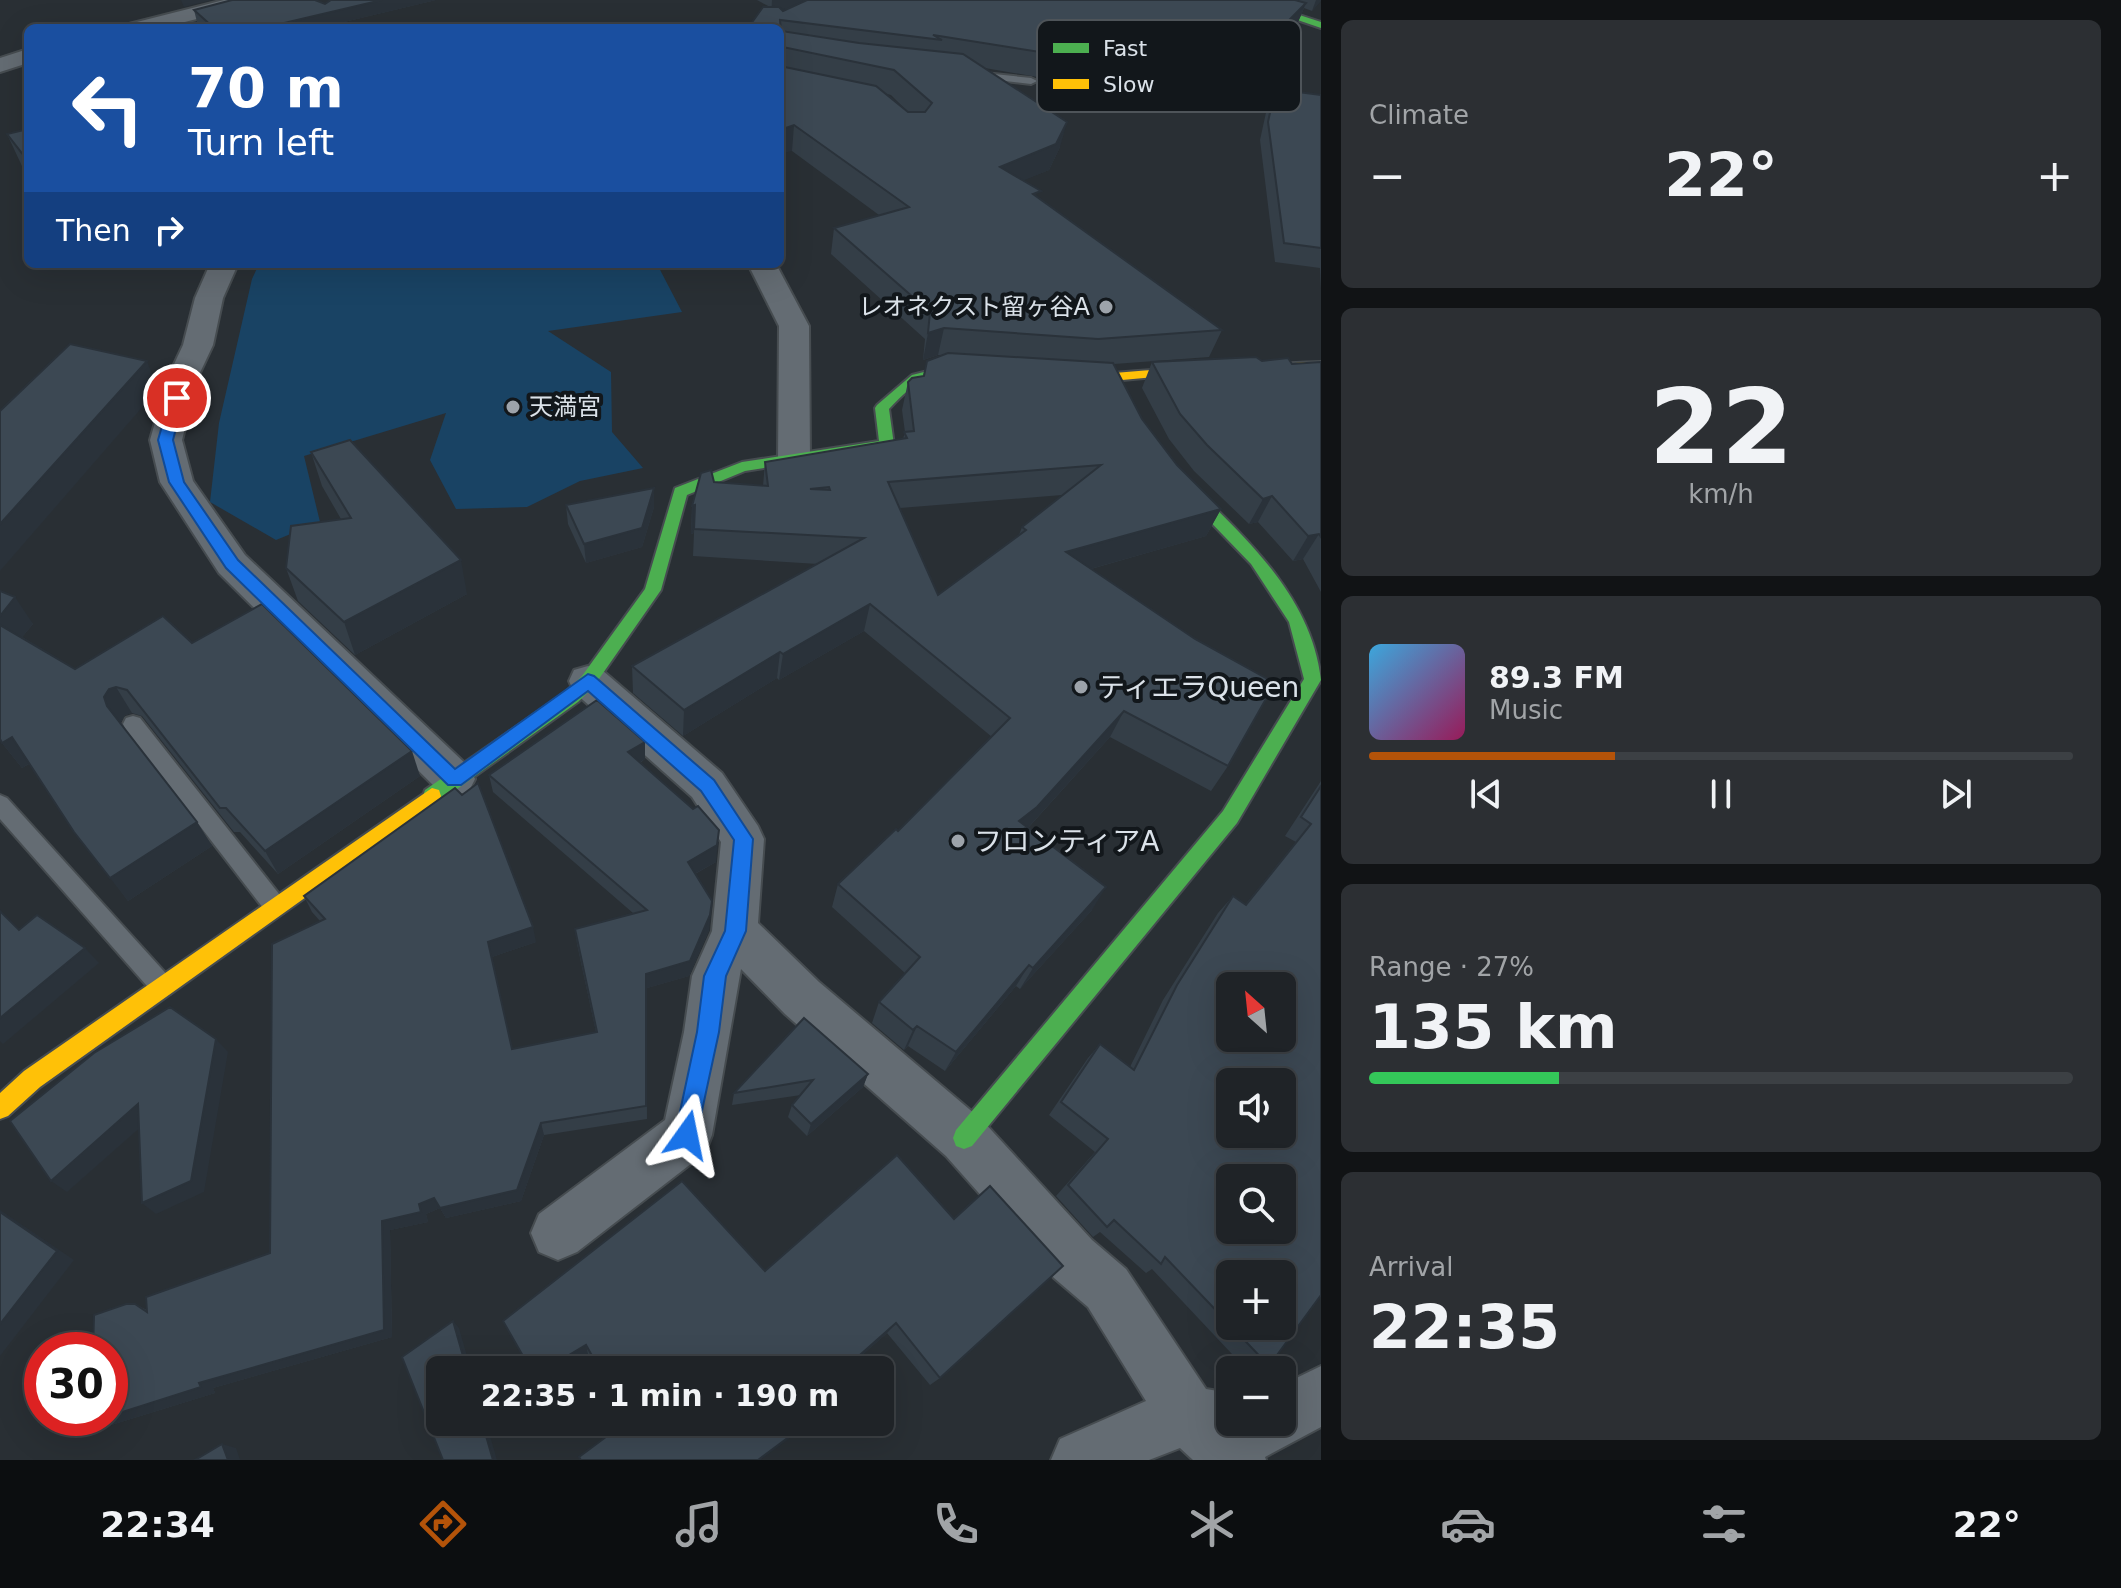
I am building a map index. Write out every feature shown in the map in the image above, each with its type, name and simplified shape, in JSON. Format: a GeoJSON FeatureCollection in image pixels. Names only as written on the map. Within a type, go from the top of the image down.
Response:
{"type":"FeatureCollection","features":[{"type":"Feature","properties":{"kind":"street"},"geometry":{"type":"LineString","coordinates":[[180,23],[249,0]]}},
{"type":"Feature","properties":{"kind":"street"},"geometry":{"type":"LineString","coordinates":[[1244,0],[1321,25]]}},
{"type":"Feature","properties":{"kind":"street"},"geometry":{"type":"LineString","coordinates":[[0,65],[24,57]]}},
{"type":"Feature","properties":{"kind":"street"},"geometry":{"type":"LineString","coordinates":[[222,268],[209,298],[198,345],[183,377],[166,440],[177,482],[232,564],[454,779]]}},
{"type":"Feature","properties":{"kind":"street"},"geometry":{"type":"LineString","coordinates":[[764,268],[794,326],[794,461]]}},
{"type":"Feature","properties":{"kind":"street"},"geometry":{"type":"LineString","coordinates":[[1043,375],[1119,383],[1321,366]]}},
{"type":"Feature","properties":{"kind":"street"},"geometry":{"type":"LineString","coordinates":[[0,1108],[32,1079],[572,697],[588,681],[653,590],[680,492],[742,467],[887,445],[882,408],[907,379],[938,368],[997,372]]}},
{"type":"Feature","properties":{"kind":"street"},"geometry":{"type":"LineString","coordinates":[[964,1138],[1230,817],[1317,680],[1297,621],[1257,560],[1179,482],[1160,458]]}},
{"type":"Feature","properties":{"kind":"street"},"geometry":{"type":"LineString","coordinates":[[558,1233],[687,1135],[708,1032],[715,976],[735,931],[743,839],[707,785],[588,681]]}},
{"type":"Feature","properties":{"kind":"street"},"geometry":{"type":"LineString","coordinates":[[735,931],[802,998],[964,1138],[1073,1259],[1107,1288],[1189,1416],[1236,1460]]}},
{"type":"Feature","properties":{"kind":"street"},"geometry":{"type":"LineString","coordinates":[[1296,1409],[1321,1395]]}},
{"type":"Feature","properties":{"kind":"street"},"geometry":{"type":"LineString","coordinates":[[1081,1460],[1189,1416],[1216,1420]]}},
{"type":"Feature","properties":{"kind":"lane"},"geometry":{"type":"LineString","coordinates":[[967,74],[1031,81]]}},
{"type":"Feature","properties":{"kind":"lane"},"geometry":{"type":"LineString","coordinates":[[133,724],[275,906]]}},
{"type":"Feature","properties":{"kind":"lane"},"geometry":{"type":"LineString","coordinates":[[0,804],[162,986]]}},
{"type":"Feature","properties":{"kind":"shaded area"},"geometry":{"type":"Polygon","coordinates":[[[257,268],[659,268],[682,312],[548,331],[611,372],[612,432],[643,468],[580,481],[527,507],[456,509],[430,460],[446,413],[304,456],[320,522],[276,540],[210,502],[219,423],[257,268]]]}},
{"type":"Feature","properties":{"kind":"building"},"geometry":{"type":"Polygon","coordinates":[[[232,0],[315,0],[325,4],[331,0],[382,0],[280,24],[210,24],[194,10],[232,0]]]}},
{"type":"Feature","properties":{"kind":"building"},"geometry":{"type":"Polygon","coordinates":[[[807,0],[1295,0],[1306,3],[1289,20],[1037,20],[1037,51],[933,35],[942,40],[780,20],[780,24],[751,24],[763,7],[779,7],[783,11],[807,0]]]}},
{"type":"Feature","properties":{"kind":"building"},"geometry":{"type":"Polygon","coordinates":[[[784,31],[963,54],[1037,102],[1037,112],[1052,112],[1067,122],[1056,144],[1000,167],[1041,191],[1033,194],[1222,330],[1098,339],[944,328],[928,333],[930,312],[834,228],[909,207],[794,125],[784,129],[784,67],[876,86],[908,112],[925,112],[932,103],[894,70],[784,47],[784,31]]]}},
{"type":"Feature","properties":{"kind":"building"},"geometry":{"type":"Polygon","coordinates":[[[1301,92],[1321,95],[1321,248],[1284,243],[1268,122],[1270,112],[1301,112],[1301,92]]]}},
{"type":"Feature","properties":{"kind":"building"},"geometry":{"type":"Polygon","coordinates":[[[24,130],[24,156],[7,134],[24,130]]]}},
{"type":"Feature","properties":{"kind":"building"},"geometry":{"type":"Polygon","coordinates":[[[70,344],[147,361],[0,524],[0,411],[70,344]]]}},
{"type":"Feature","properties":{"kind":"building"},"geometry":{"type":"Polygon","coordinates":[[[948,353],[1113,363],[1142,419],[1177,465],[1221,509],[1066,552],[1195,639],[1275,683],[1228,766],[1124,711],[1037,807],[1019,821],[1106,887],[1033,968],[1029,965],[956,1052],[917,1026],[913,1030],[879,1002],[920,957],[838,884],[896,829],[898,831],[1010,718],[870,604],[783,654],[780,652],[684,710],[632,666],[864,538],[694,529],[695,505],[692,506],[701,473],[711,470],[714,482],[768,486],[765,462],[907,438],[904,432],[914,431],[908,382],[924,376],[927,361],[948,353]],[[1101,465],[888,482],[938,595],[1026,530],[1022,527],[1101,465]]]}},
{"type":"Feature","properties":{"kind":"building"},"geometry":{"type":"Polygon","coordinates":[[[1256,357],[1262,361],[1288,358],[1292,364],[1321,362],[1321,537],[1319,534],[1308,536],[1272,496],[1263,499],[1207,445],[1180,414],[1152,362],[1256,357]]]}},
{"type":"Feature","properties":{"kind":"building"},"geometry":{"type":"Polygon","coordinates":[[[350,440],[461,560],[344,622],[286,568],[291,526],[351,518],[311,452],[350,440]]]}},
{"type":"Feature","properties":{"kind":"building"},"geometry":{"type":"Polygon","coordinates":[[[654,488],[642,528],[584,544],[566,505],[654,488]]]}},
{"type":"Feature","properties":{"kind":"building"},"geometry":{"type":"Polygon","coordinates":[[[0,591],[15,597],[0,616],[0,591]]]}},
{"type":"Feature","properties":{"kind":"building"},"geometry":{"type":"Polygon","coordinates":[[[262,604],[412,751],[265,851],[226,808],[220,808],[127,690],[109,689],[104,697],[107,706],[197,822],[110,878],[74,832],[12,737],[2,743],[0,739],[0,625],[75,669],[163,616],[192,643],[262,604]]]}},
{"type":"Feature","properties":{"kind":"building"},"geometry":{"type":"Polygon","coordinates":[[[597,700],[645,742],[628,752],[693,809],[698,806],[719,830],[717,845],[688,862],[712,901],[710,915],[690,961],[646,974],[646,1106],[541,1123],[517,1190],[440,1208],[434,1198],[419,1204],[421,1212],[382,1221],[384,1330],[199,1383],[201,1387],[128,1410],[128,1332],[94,1332],[94,1315],[126,1304],[135,1304],[147,1312],[146,1297],[270,1253],[272,944],[325,919],[304,896],[455,788],[462,795],[478,783],[533,927],[488,942],[512,1049],[597,1032],[575,929],[647,910],[489,775],[597,700]]]}},
{"type":"Feature","properties":{"kind":"building"},"geometry":{"type":"Polygon","coordinates":[[[1321,786],[1321,1295],[1296,1329],[1296,1260],[1216,1260],[1216,1310],[1165,1257],[1161,1264],[1114,1220],[1107,1227],[1068,1185],[1108,1139],[1061,1102],[1100,1044],[1134,1070],[1177,985],[1233,896],[1246,905],[1311,824],[1301,817],[1321,786]]]}},
{"type":"Feature","properties":{"kind":"building"},"geometry":{"type":"Polygon","coordinates":[[[0,911],[19,930],[37,915],[85,948],[0,1018],[0,911]]]}},
{"type":"Feature","properties":{"kind":"building"},"geometry":{"type":"Polygon","coordinates":[[[170,1007],[216,1039],[191,1181],[142,1203],[138,1104],[51,1181],[10,1121],[94,1053],[170,1007]]]}},
{"type":"Feature","properties":{"kind":"building"},"geometry":{"type":"Polygon","coordinates":[[[804,1018],[868,1074],[811,1124],[792,1105],[813,1080],[734,1093],[804,1018]]]}},
{"type":"Feature","properties":{"kind":"building"},"geometry":{"type":"Polygon","coordinates":[[[897,1155],[954,1219],[990,1186],[1063,1266],[940,1378],[896,1323],[859,1356],[592,1356],[586,1345],[568,1356],[523,1356],[503,1321],[682,1181],[765,1271],[897,1155]]]}},
{"type":"Feature","properties":{"kind":"building"},"geometry":{"type":"Polygon","coordinates":[[[0,1212],[57,1251],[0,1324],[0,1212]]]}},
{"type":"Feature","properties":{"kind":"building"},"geometry":{"type":"Polygon","coordinates":[[[453,1321],[463,1356],[426,1356],[426,1417],[402,1357],[453,1321]]]}},
{"type":"Feature","properties":{"kind":"building"},"geometry":{"type":"Polygon","coordinates":[[[1244,1340],[1288,1340],[1276,1356],[1260,1356],[1244,1340]]]}},
{"type":"Feature","properties":{"kind":"building"},"geometry":{"type":"Polygon","coordinates":[[[433,1436],[486,1436],[493,1460],[443,1460],[433,1436]]]}},
{"type":"Feature","properties":{"kind":"building"},"geometry":{"type":"Polygon","coordinates":[[[607,1436],[790,1436],[758,1460],[581,1460],[579,1457],[607,1436]]]}},
{"type":"Feature","properties":{"kind":"building"},"geometry":{"type":"Polygon","coordinates":[[[222,1444],[228,1460],[195,1460],[222,1444]]]}},
{"type":"Feature","properties":{"kind":"traffic: fast"},"geometry":{"type":"LineString","coordinates":[[1244,0],[1321,25]]}},
{"type":"Feature","properties":{"kind":"traffic: fast"},"geometry":{"type":"LineString","coordinates":[[432,796],[572,697],[588,681],[653,590],[680,492],[742,467],[887,445],[882,408],[906,385],[928,373],[939,371],[985,371]]}},
{"type":"Feature","properties":{"kind":"traffic: fast"},"geometry":{"type":"LineString","coordinates":[[964,1138],[1230,817],[1313,679],[1297,621],[1257,560],[1174,476]]}},
{"type":"Feature","properties":{"kind":"traffic: slow"},"geometry":{"type":"LineString","coordinates":[[1061,377],[1089,379],[1166,372],[1321,366]]}},
{"type":"Feature","properties":{"kind":"traffic: slow"},"geometry":{"type":"LineString","coordinates":[[0,1108],[32,1079],[432,796]]}},
{"type":"Feature","properties":{"kind":"place","name":"レオネクスト留ヶ谷A"},"geometry":{"type":"Point","coordinates":[1106,307]}},
{"type":"Feature","properties":{"kind":"place","name":"天満宮"},"geometry":{"type":"Point","coordinates":[513,407]}},
{"type":"Feature","properties":{"kind":"place","name":"ティエラQueen"},"geometry":{"type":"Point","coordinates":[1081,687]}},
{"type":"Feature","properties":{"kind":"place","name":"フロンティアA"},"geometry":{"type":"Point","coordinates":[958,841]}},
{"type":"Feature","properties":{"kind":"route"},"geometry":{"type":"LineString","coordinates":[[177,398],[166,440],[177,482],[232,564],[454,779],[572,697],[588,681],[707,785],[743,839],[735,931],[715,976],[708,1032],[687,1135]]}}]}
